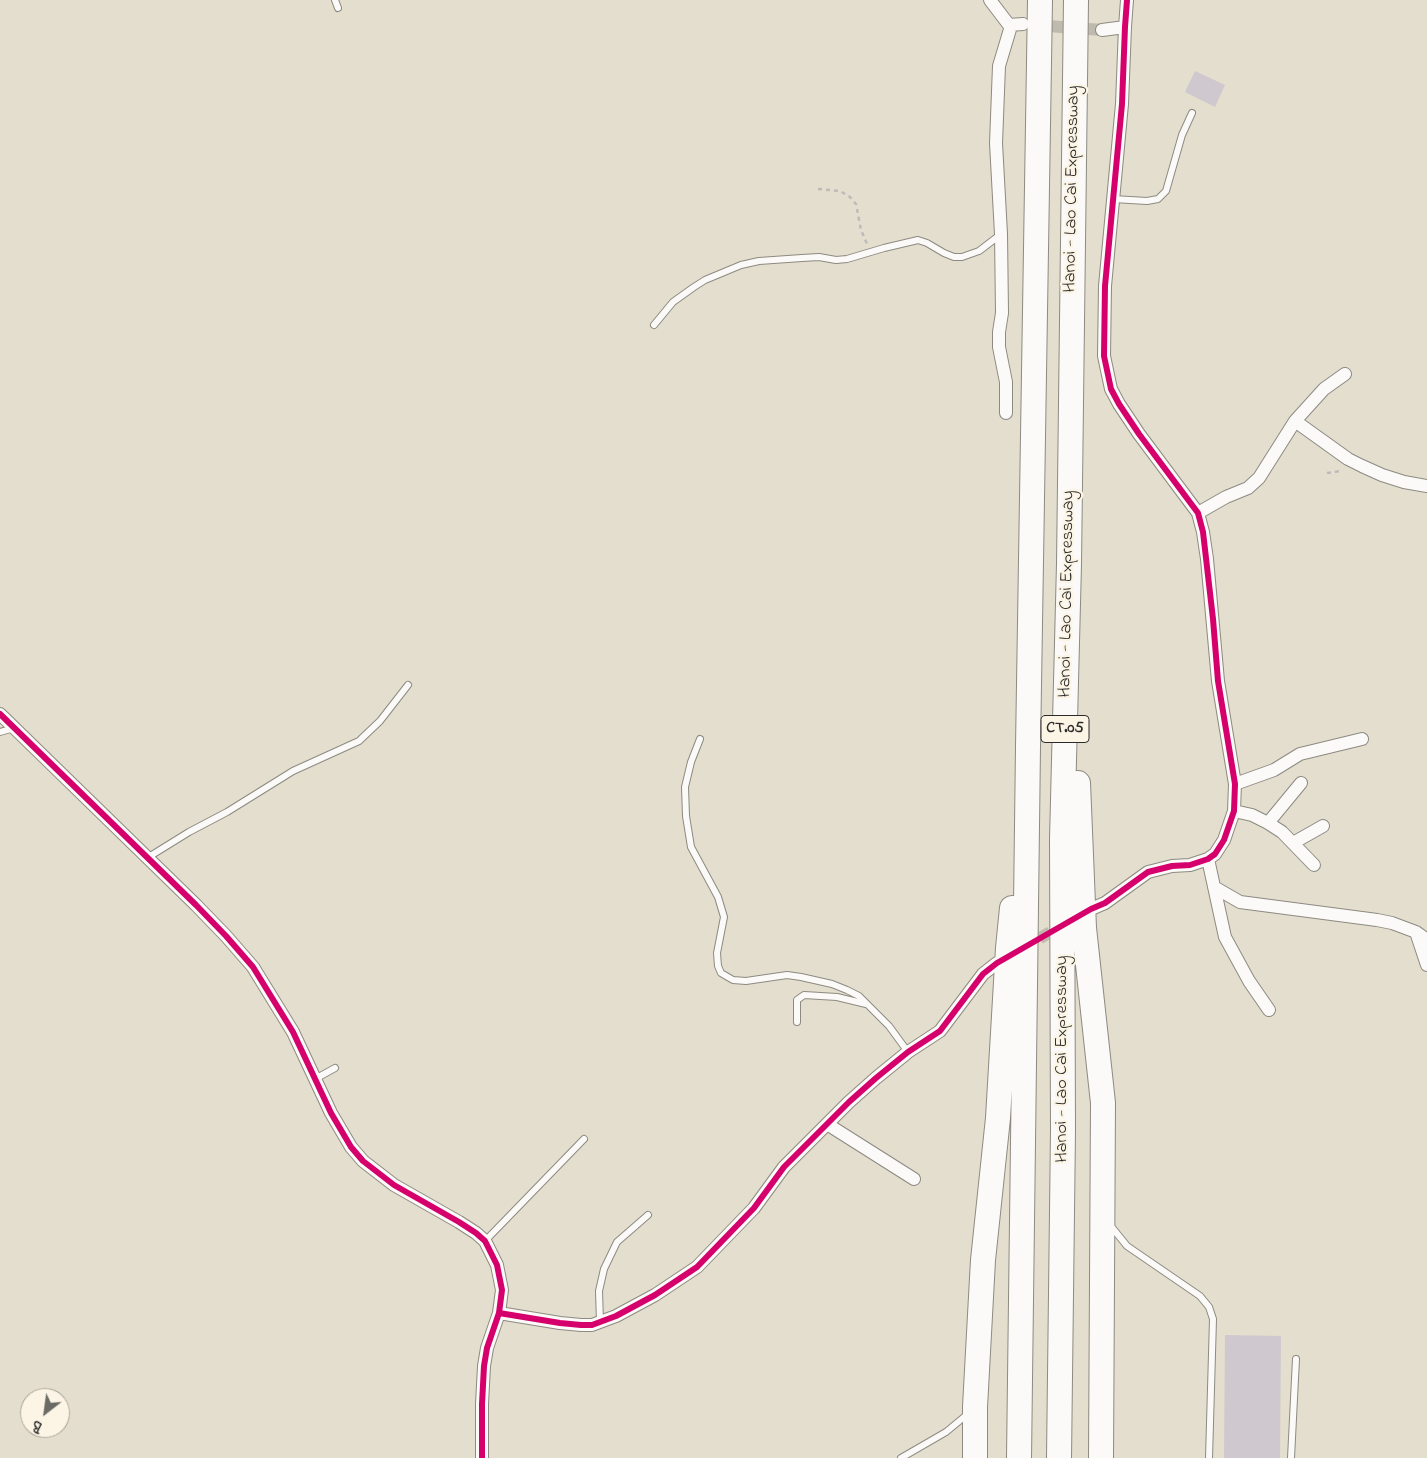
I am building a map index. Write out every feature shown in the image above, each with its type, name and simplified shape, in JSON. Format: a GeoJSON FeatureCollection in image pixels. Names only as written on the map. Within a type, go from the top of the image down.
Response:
{"type":"FeatureCollection","features":[{"type":"Feature","properties":{"kind":"highway","name":"Hanoi - Lao Cai Expressway"},"geometry":{"type":"LineString","coordinates":[[1019,1458],[1040,0]]}},
{"type":"Feature","properties":{"kind":"highway","name":"Hanoi - Lao Cai Expressway"},"geometry":{"type":"LineString","coordinates":[[1059,1458],[1063,1130],[1062,839],[1069,564],[1076,0]]}},
{"type":"Feature","properties":{"kind":"highway"},"geometry":{"type":"LineString","coordinates":[[1069,564],[1084,928],[1103,1103],[1101,1458]]}},
{"type":"Feature","properties":{"kind":"highway"},"geometry":{"type":"LineString","coordinates":[[975,1458],[975,1407],[983,1260],[998,1118],[1008,948],[1028,746]]}},
{"type":"Feature","properties":{"kind":"street"},"geometry":{"type":"LineString","coordinates":[[990,0],[1017,25],[999,66],[996,143],[1001,234],[1002,314],[999,347],[1006,382],[1006,413]]}},
{"type":"Feature","properties":{"kind":"street"},"geometry":{"type":"LineString","coordinates":[[1091,909],[1105,903],[1148,872],[1172,866],[1190,865],[1208,859],[1215,854],[1224,840],[1234,811],[1235,784],[1218,682],[1203,532],[1198,513],[1119,404],[1111,389],[1104,356],[1105,286],[1122,104],[1127,0]]}},
{"type":"Feature","properties":{"kind":"street"},"geometry":{"type":"LineString","coordinates":[[1102,30],[1125,27]]}},
{"type":"Feature","properties":{"kind":"street"},"geometry":{"type":"LineString","coordinates":[[1198,513],[1226,497],[1248,488],[1259,478],[1295,420],[1324,389],[1345,374]]}},
{"type":"Feature","properties":{"kind":"street"},"geometry":{"type":"LineString","coordinates":[[1295,420],[1331,447],[1362,466],[1404,482],[1427,486]]}},
{"type":"Feature","properties":{"kind":"street"},"geometry":{"type":"LineString","coordinates":[[0,714],[214,924],[253,967],[293,1032],[341,1131],[363,1161],[394,1185],[459,1222],[486,1241],[491,1249],[502,1290],[499,1313],[487,1348],[484,1366],[482,1458]]}},
{"type":"Feature","properties":{"kind":"street"},"geometry":{"type":"LineString","coordinates":[[1235,784],[1274,770],[1300,754],[1362,739]]}},
{"type":"Feature","properties":{"kind":"street"},"geometry":{"type":"LineString","coordinates":[[1268,823],[1301,783]]}},
{"type":"Feature","properties":{"kind":"street"},"geometry":{"type":"LineString","coordinates":[[1234,811],[1252,816],[1282,832],[1314,865]]}},
{"type":"Feature","properties":{"kind":"street"},"geometry":{"type":"LineString","coordinates":[[1293,844],[1324,826]]}},
{"type":"Feature","properties":{"kind":"street"},"geometry":{"type":"LineString","coordinates":[[1208,859],[1225,937],[1269,1010]]}},
{"type":"Feature","properties":{"kind":"street"},"geometry":{"type":"LineString","coordinates":[[1214,887],[1240,902],[1377,920],[1416,932],[1427,940]]}},
{"type":"Feature","properties":{"kind":"street"},"geometry":{"type":"LineString","coordinates":[[1416,932],[1427,965]]}},
{"type":"Feature","properties":{"kind":"street"},"geometry":{"type":"LineString","coordinates":[[499,1313],[592,1325],[616,1316],[655,1295],[697,1268],[754,1208],[784,1167],[856,1096],[908,1052],[940,1031],[983,974],[997,963]]}},
{"type":"Feature","properties":{"kind":"street"},"geometry":{"type":"LineString","coordinates":[[827,1124],[914,1179]]}},
{"type":"Feature","properties":{"kind":"lane"},"geometry":{"type":"LineString","coordinates":[[335,0],[338,8]]}},
{"type":"Feature","properties":{"kind":"lane"},"geometry":{"type":"LineString","coordinates":[[1113,199],[1147,201],[1158,199],[1166,191],[1182,135],[1192,113]]}},
{"type":"Feature","properties":{"kind":"lane"},"geometry":{"type":"LineString","coordinates":[[654,325],[673,302],[694,287],[705,280],[741,265],[759,261],[819,257],[836,260],[847,259],[918,240],[954,257],[962,257],[979,251],[1001,234]]}},
{"type":"Feature","properties":{"kind":"lane"},"geometry":{"type":"LineString","coordinates":[[147,858],[293,771],[359,741],[380,721],[408,685]]}},
{"type":"Feature","properties":{"kind":"lane"},"geometry":{"type":"LineString","coordinates":[[0,732],[16,728]]}},
{"type":"Feature","properties":{"kind":"lane"},"geometry":{"type":"LineString","coordinates":[[700,739],[691,762],[685,787],[686,816],[691,847],[718,897],[724,917],[717,954],[721,973],[733,980],[746,981],[787,975],[802,977],[832,984],[847,990],[859,996],[868,1005],[888,1026],[908,1052]]}},
{"type":"Feature","properties":{"kind":"lane"},"geometry":{"type":"LineString","coordinates":[[797,1022],[797,1000],[804,995],[837,997],[868,1005]]}},
{"type":"Feature","properties":{"kind":"lane"},"geometry":{"type":"LineString","coordinates":[[315,1079],[335,1068]]}},
{"type":"Feature","properties":{"kind":"lane"},"geometry":{"type":"LineString","coordinates":[[486,1241],[584,1139]]}},
{"type":"Feature","properties":{"kind":"lane"},"geometry":{"type":"LineString","coordinates":[[600,1322],[600,1291],[604,1270],[617,1242],[648,1214]]}},
{"type":"Feature","properties":{"kind":"lane"},"geometry":{"type":"LineString","coordinates":[[1103,1215],[1127,1246],[1200,1296],[1209,1307],[1213,1319],[1209,1458]]}},
{"type":"Feature","properties":{"kind":"lane"},"geometry":{"type":"LineString","coordinates":[[1291,1458],[1296,1359]]}},
{"type":"Feature","properties":{"kind":"lane"},"geometry":{"type":"LineString","coordinates":[[902,1458],[946,1432],[975,1407]]}},
{"type":"Feature","properties":{"kind":"path"},"geometry":{"type":"LineString","coordinates":[[818,189],[840,191],[850,197],[856,204],[861,230],[871,252]]}},
{"type":"Feature","properties":{"kind":"building"},"geometry":{"type":"Polygon","coordinates":[[[1195,71],[1225,85],[1215,107],[1185,92],[1195,71]]]}},
{"type":"Feature","properties":{"kind":"building"},"geometry":{"type":"Polygon","coordinates":[[[1225,1335],[1281,1336],[1280,1458],[1224,1458],[1225,1335]]]}},
{"type":"Feature","properties":{"kind":"tunnel"},"geometry":{"type":"LineString","coordinates":[[1034,25],[1102,30]]}},
{"type":"Feature","properties":{"kind":"tunnel"},"geometry":{"type":"LineString","coordinates":[[1024,947],[1065,924]]}},
{"type":"Feature","properties":{"kind":"cycle path"},"geometry":{"type":"LineString","coordinates":[[499,1313],[560,1323],[592,1325],[616,1316],[655,1295],[697,1267],[754,1208],[784,1167],[849,1102],[908,1052],[940,1031],[983,974],[997,963],[1091,909],[1105,903],[1148,872],[1172,866],[1190,865],[1208,859],[1215,854],[1224,840],[1234,811],[1235,784],[1218,681],[1203,532],[1198,513],[1119,404],[1111,389],[1104,356],[1105,286],[1122,104],[1127,0]]}},
{"type":"Feature","properties":{"kind":"cycle path"},"geometry":{"type":"LineString","coordinates":[[0,714],[196,905],[253,967],[293,1032],[331,1113],[351,1147],[363,1161],[394,1185],[459,1222],[485,1241],[497,1265],[502,1290],[499,1313],[487,1348],[484,1366],[482,1458]]}}]}
